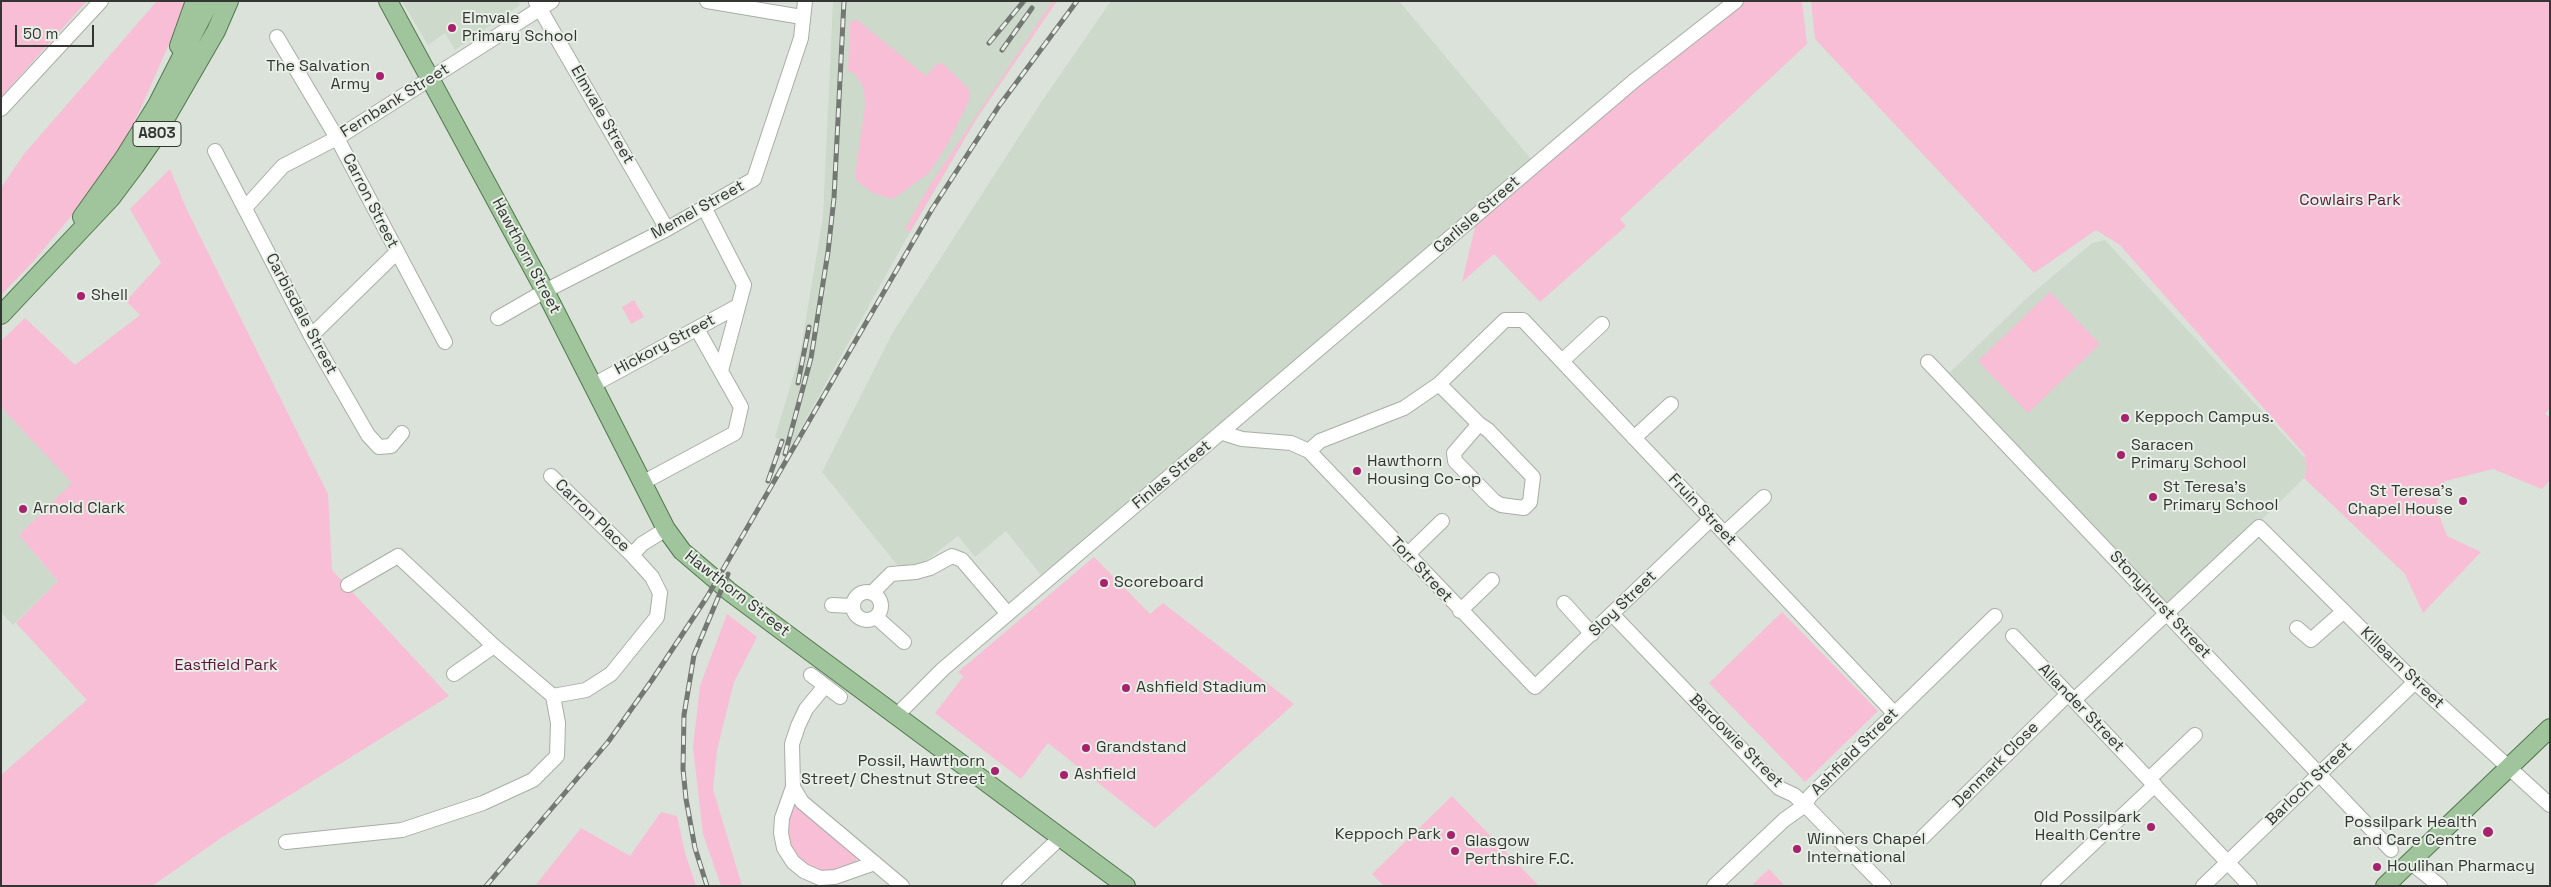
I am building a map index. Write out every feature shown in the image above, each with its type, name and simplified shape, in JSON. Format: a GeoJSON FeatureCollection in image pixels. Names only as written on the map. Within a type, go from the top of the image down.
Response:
{"type":"FeatureCollection","features":[{"type":"Feature","properties":{"kind":"main road"},"geometry":{"type":"LineString","coordinates":[[157,105],[195,1]]}},
{"type":"Feature","properties":{"kind":"main road","name":"A803"},"geometry":{"type":"LineString","coordinates":[[60,251],[157,105],[210,1]]}},
{"type":"Feature","properties":{"kind":"main road","name":"A803"},"geometry":{"type":"LineString","coordinates":[[1,314],[111,198],[149,147],[216,31],[230,1]]}},
{"type":"Feature","properties":{"kind":"main road","name":"Hawthorn Street"},"geometry":{"type":"LineString","coordinates":[[375,1],[393,31],[431,78]]}},
{"type":"Feature","properties":{"kind":"main road","name":"Hawthorn Street"},"geometry":{"type":"LineString","coordinates":[[388,1],[545,291],[666,529],[682,551],[704,572],[1126,886]]}},
{"type":"Feature","properties":{"kind":"main road"},"geometry":{"type":"LineString","coordinates":[[2385,886],[2550,728]]}},
{"type":"Feature","properties":{"kind":"street"},"geometry":{"type":"LineString","coordinates":[[1,109],[101,1]]}},
{"type":"Feature","properties":{"kind":"street"},"geometry":{"type":"LineString","coordinates":[[708,1],[802,17]]}},
{"type":"Feature","properties":{"kind":"street","name":"Memel Street"},"geometry":{"type":"LineString","coordinates":[[498,318],[545,291],[668,229],[754,179],[801,38],[805,1]]}},
{"type":"Feature","properties":{"kind":"street","name":"Carlisle Street"},"geometry":{"type":"LineString","coordinates":[[1223,432],[1635,80],[1736,1]]}},
{"type":"Feature","properties":{"kind":"street","name":"Fernbank Street"},"geometry":{"type":"LineString","coordinates":[[245,208],[284,166],[338,138],[543,4]]}},
{"type":"Feature","properties":{"kind":"street","name":"Elmvale Street"},"geometry":{"type":"LineString","coordinates":[[543,4],[668,229]]}},
{"type":"Feature","properties":{"kind":"street","name":"Carron Street"},"geometry":{"type":"LineString","coordinates":[[277,37],[338,138],[445,342]]}},
{"type":"Feature","properties":{"kind":"street","name":"Carbisdale Street"},"geometry":{"type":"LineString","coordinates":[[215,151],[311,336],[368,435],[379,447],[391,446],[402,433]]}},
{"type":"Feature","properties":{"kind":"street"},"geometry":{"type":"LineString","coordinates":[[704,207],[744,285],[720,371]]}},
{"type":"Feature","properties":{"kind":"street"},"geometry":{"type":"LineString","coordinates":[[311,336],[397,252]]}},
{"type":"Feature","properties":{"kind":"street","name":"Hickory Street"},"geometry":{"type":"LineString","coordinates":[[593,385],[738,306]]}},
{"type":"Feature","properties":{"kind":"street","name":"Fruin Street"},"geometry":{"type":"LineString","coordinates":[[1439,384],[1505,320],[1523,320],[1894,713]]}},
{"type":"Feature","properties":{"kind":"street"},"geometry":{"type":"LineString","coordinates":[[1562,361],[1602,324]]}},
{"type":"Feature","properties":{"kind":"street"},"geometry":{"type":"LineString","coordinates":[[642,483],[735,433],[741,407],[697,329]]}},
{"type":"Feature","properties":{"kind":"street","name":"Stonyhurst Street"},"geometry":{"type":"LineString","coordinates":[[1928,362],[2391,850]]}},
{"type":"Feature","properties":{"kind":"street"},"geometry":{"type":"LineString","coordinates":[[1309,451],[1320,441],[1404,408],[1439,384],[1478,424],[1488,430],[1533,477],[1530,502],[1524,508],[1501,505],[1494,501],[1455,461],[1454,454],[1478,424]]}},
{"type":"Feature","properties":{"kind":"street"},"geometry":{"type":"LineString","coordinates":[[1634,438],[1671,404]]}},
{"type":"Feature","properties":{"kind":"street","name":"Finlas Street"},"geometry":{"type":"LineString","coordinates":[[897,715],[943,669],[1223,432],[1242,439],[1291,442],[1309,451]]}},
{"type":"Feature","properties":{"kind":"street","name":"Torr Street"},"geometry":{"type":"LineString","coordinates":[[1309,451],[1535,688]]}},
{"type":"Feature","properties":{"kind":"street","name":"Carron Place"},"geometry":{"type":"LineString","coordinates":[[552,476],[632,555],[652,577],[660,593],[657,617],[611,674],[586,690],[553,696]]}},
{"type":"Feature","properties":{"kind":"street"},"geometry":{"type":"LineString","coordinates":[[1725,533],[1764,497]]}},
{"type":"Feature","properties":{"kind":"street","name":"Sloy Street"},"geometry":{"type":"LineString","coordinates":[[1535,688],[1711,519]]}},
{"type":"Feature","properties":{"kind":"street"},"geometry":{"type":"LineString","coordinates":[[1407,555],[1442,521]]}},
{"type":"Feature","properties":{"kind":"street","name":"Denmark Close"},"geometry":{"type":"LineString","coordinates":[[1923,837],[2071,697],[2168,614],[2259,527]]}},
{"type":"Feature","properties":{"kind":"street","name":"Killearn Street"},"geometry":{"type":"LineString","coordinates":[[2259,527],[2415,682],[2550,805]]}},
{"type":"Feature","properties":{"kind":"street"},"geometry":{"type":"LineString","coordinates":[[632,555],[642,544],[666,529]]}},
{"type":"Feature","properties":{"kind":"street"},"geometry":{"type":"LineString","coordinates":[[286,842],[402,830],[483,803],[532,780],[557,756],[558,723],[553,696],[494,646],[398,556],[348,585]]}},
{"type":"Feature","properties":{"kind":"street"},"geometry":{"type":"LineString","coordinates":[[852,606],[859,594],[872,593],[891,574],[916,572],[930,568],[952,556],[962,560],[1008,614]]}},
{"type":"Feature","properties":{"kind":"street"},"geometry":{"type":"LineString","coordinates":[[1460,611],[1492,580]]}},
{"type":"Feature","properties":{"kind":"street"},"geometry":{"type":"LineString","coordinates":[[852,606],[859,618],[868,621],[876,617],[881,604],[872,593]]}},
{"type":"Feature","properties":{"kind":"street"},"geometry":{"type":"LineString","coordinates":[[1564,603],[1592,634]]}},
{"type":"Feature","properties":{"kind":"street"},"geometry":{"type":"LineString","coordinates":[[832,605],[852,606]]}},
{"type":"Feature","properties":{"kind":"street"},"geometry":{"type":"LineString","coordinates":[[2296,628],[2310,640],[2344,611]]}},
{"type":"Feature","properties":{"kind":"street","name":"Bardowie Street"},"geometry":{"type":"LineString","coordinates":[[1612,614],[1779,788],[1794,795],[1805,805],[1884,886]]}},
{"type":"Feature","properties":{"kind":"street","name":"Ashfield Street"},"geometry":{"type":"LineString","coordinates":[[1714,886],[1784,820],[1805,805],[1810,796],[1995,616]]}},
{"type":"Feature","properties":{"kind":"street"},"geometry":{"type":"LineString","coordinates":[[876,617],[904,642]]}},
{"type":"Feature","properties":{"kind":"street","name":"Allander Street"},"geometry":{"type":"LineString","coordinates":[[2013,636],[2250,886]]}},
{"type":"Feature","properties":{"kind":"street"},"geometry":{"type":"LineString","coordinates":[[454,674],[494,646]]}},
{"type":"Feature","properties":{"kind":"street"},"geometry":{"type":"LineString","coordinates":[[811,675],[840,697]]}},
{"type":"Feature","properties":{"kind":"street","name":"Barloch Street"},"geometry":{"type":"LineString","coordinates":[[2203,886],[2415,682]]}},
{"type":"Feature","properties":{"kind":"street"},"geometry":{"type":"LineString","coordinates":[[825,686],[806,709],[792,744],[793,787],[782,818],[781,833],[784,848],[793,862],[804,871],[820,878],[835,877],[875,863]]}},
{"type":"Feature","properties":{"kind":"street"},"geometry":{"type":"LineString","coordinates":[[2048,886],[2152,782],[2195,735]]}},
{"type":"Feature","properties":{"kind":"street"},"geometry":{"type":"LineString","coordinates":[[793,787],[802,802],[902,886]]}},
{"type":"Feature","properties":{"kind":"street"},"geometry":{"type":"LineString","coordinates":[[1009,886],[1061,837]]}},
{"type":"Feature","properties":{"kind":"street"},"geometry":{"type":"LineString","coordinates":[[2410,862],[2440,886]]}},
{"type":"Feature","properties":{"kind":"shaded area","name":"Elmvale Primary School"},"geometry":{"type":"Polygon","coordinates":[[[402,1],[518,1],[520,5],[455,50],[445,33],[428,45],[402,1]]]}},
{"type":"Feature","properties":{"kind":"shaded area"},"geometry":{"type":"Polygon","coordinates":[[[833,1],[1057,1],[977,118],[901,248],[790,448],[775,437],[800,354],[823,217],[833,1]]]}},
{"type":"Feature","properties":{"kind":"shaded area"},"geometry":{"type":"Polygon","coordinates":[[[1111,1],[1399,1],[1536,165],[1158,487],[1041,575],[1006,531],[975,557],[958,536],[923,563],[898,566],[822,472],[893,332],[1042,101],[1111,1]]]}},
{"type":"Feature","properties":{"kind":"shaded area","name":"Keppoch Campus."},"geometry":{"type":"Polygon","coordinates":[[[2105,240],[2304,457],[2307,468],[2304,478],[2168,613],[1944,378],[2027,298],[2092,243],[2105,240]]]}},
{"type":"Feature","properties":{"kind":"shaded area","name":"Arnold Clark"},"geometry":{"type":"Polygon","coordinates":[[[1,407],[73,483],[19,535],[58,581],[13,625],[1,612],[1,407]]]}},
{"type":"Feature","properties":{"kind":"green space"},"geometry":{"type":"Polygon","coordinates":[[[1,1],[87,1],[1,97],[1,1]]]}},
{"type":"Feature","properties":{"kind":"green space"},"geometry":{"type":"Polygon","coordinates":[[[157,1],[188,1],[140,110],[108,172],[33,262],[1,295],[1,188],[24,154],[157,1]]]}},
{"type":"Feature","properties":{"kind":"green space"},"geometry":{"type":"Polygon","coordinates":[[[1053,1],[1057,1],[977,118],[910,232],[905,229],[930,185],[1053,1]]]}},
{"type":"Feature","properties":{"kind":"green space"},"geometry":{"type":"Polygon","coordinates":[[[1736,1],[1802,1],[1807,44],[1620,219],[1626,226],[1540,302],[1494,254],[1462,282],[1478,215],[1736,1]]]}},
{"type":"Feature","properties":{"kind":"green space","name":"Cowlairs Park"},"geometry":{"type":"Polygon","coordinates":[[[1811,1],[2550,1],[2550,408],[2545,414],[2550,417],[2550,480],[2542,489],[2493,469],[2445,481],[2437,502],[2439,515],[2447,536],[2481,552],[2423,613],[2405,574],[2304,478],[2307,468],[2304,457],[2306,456],[2120,245],[2096,230],[2034,273],[1815,39],[1811,1]]]}},
{"type":"Feature","properties":{"kind":"green space"},"geometry":{"type":"Polygon","coordinates":[[[857,20],[926,76],[937,64],[942,63],[970,92],[968,103],[947,145],[929,173],[893,199],[873,193],[856,180],[865,106],[864,89],[856,75],[848,70],[850,22],[857,20]]]}},
{"type":"Feature","properties":{"kind":"green space","name":"Eastfield Park"},"geometry":{"type":"Polygon","coordinates":[[[170,169],[186,208],[328,494],[332,570],[449,696],[221,838],[152,886],[1,886],[1,775],[87,700],[16,623],[58,581],[19,535],[72,483],[1,407],[1,341],[25,318],[75,365],[140,315],[126,301],[161,263],[130,209],[170,169]]]}},
{"type":"Feature","properties":{"kind":"green space"},"geometry":{"type":"Polygon","coordinates":[[[2050,292],[2100,344],[2028,413],[1978,361],[2050,292]]]}},
{"type":"Feature","properties":{"kind":"green space"},"geometry":{"type":"Polygon","coordinates":[[[634,300],[644,317],[631,324],[622,307],[634,300]]]}},
{"type":"Feature","properties":{"kind":"green space","name":"Ashfield Stadium"},"geometry":{"type":"Polygon","coordinates":[[[1094,557],[1150,614],[1163,603],[1294,704],[1155,828],[1048,743],[1021,779],[935,713],[963,677],[969,682],[958,672],[1094,557]]]}},
{"type":"Feature","properties":{"kind":"green space"},"geometry":{"type":"Polygon","coordinates":[[[1782,612],[1878,711],[1805,782],[1709,683],[1782,612]]]}},
{"type":"Feature","properties":{"kind":"green space"},"geometry":{"type":"Polygon","coordinates":[[[727,614],[757,637],[734,682],[717,750],[713,789],[742,886],[721,886],[703,834],[693,747],[700,686],[727,614]]]}},
{"type":"Feature","properties":{"kind":"green space","name":"Keppoch Park"},"geometry":{"type":"Polygon","coordinates":[[[1452,796],[1539,886],[1384,886],[1372,874],[1452,796]]]}},
{"type":"Feature","properties":{"kind":"green space"},"geometry":{"type":"Polygon","coordinates":[[[797,806],[856,855],[857,865],[825,873],[800,862],[790,850],[787,839],[789,807],[797,806]]]}},
{"type":"Feature","properties":{"kind":"green space"},"geometry":{"type":"Polygon","coordinates":[[[661,812],[677,816],[685,853],[696,886],[535,886],[581,828],[630,856],[661,812]]]}},
{"type":"Feature","properties":{"kind":"green space"},"geometry":{"type":"Polygon","coordinates":[[[1769,869],[1785,886],[1751,886],[1769,869]]]}},
{"type":"Feature","properties":{"kind":"railway"},"geometry":{"type":"LineString","coordinates":[[785,454],[811,358],[828,252],[834,198],[844,1]]}},
{"type":"Feature","properties":{"kind":"railway"},"geometry":{"type":"LineString","coordinates":[[989,43],[1024,1]]}},
{"type":"Feature","properties":{"kind":"railway"},"geometry":{"type":"LineString","coordinates":[[486,886],[608,742],[652,680],[707,597],[932,209],[999,106],[1077,1]]}},
{"type":"Feature","properties":{"kind":"railway"},"geometry":{"type":"LineString","coordinates":[[1002,50],[1032,8]]}},
{"type":"Feature","properties":{"kind":"railway"},"geometry":{"type":"LineString","coordinates":[[798,383],[809,327]]}},
{"type":"Feature","properties":{"kind":"railway"},"geometry":{"type":"LineString","coordinates":[[768,481],[782,441]]}},
{"type":"Feature","properties":{"kind":"railway"},"geometry":{"type":"LineString","coordinates":[[707,886],[695,848],[686,799],[683,769],[684,715],[694,655],[728,574]]}},
{"type":"Feature","properties":{"kind":"place","name":"Elmvale Primary School"},"geometry":{"type":"Point","coordinates":[452,28]}},
{"type":"Feature","properties":{"kind":"place","name":"The Salvation Army"},"geometry":{"type":"Point","coordinates":[380,76]}},
{"type":"Feature","properties":{"kind":"place","name":"Shell"},"geometry":{"type":"Point","coordinates":[81,296]}},
{"type":"Feature","properties":{"kind":"place","name":"Keppoch Campus."},"geometry":{"type":"Point","coordinates":[2125,418]}},
{"type":"Feature","properties":{"kind":"place","name":"Saracen Primary School"},"geometry":{"type":"Point","coordinates":[2121,455]}},
{"type":"Feature","properties":{"kind":"place","name":"Hawthorn Housing Co-op"},"geometry":{"type":"Point","coordinates":[1357,471]}},
{"type":"Feature","properties":{"kind":"place","name":"St Teresa's Primary School"},"geometry":{"type":"Point","coordinates":[2153,497]}},
{"type":"Feature","properties":{"kind":"place","name":"St Teresa's Chapel House"},"geometry":{"type":"Point","coordinates":[2463,501]}},
{"type":"Feature","properties":{"kind":"place","name":"Arnold Clark"},"geometry":{"type":"Point","coordinates":[23,509]}},
{"type":"Feature","properties":{"kind":"place","name":"Scoreboard"},"geometry":{"type":"Point","coordinates":[1104,583]}},
{"type":"Feature","properties":{"kind":"place","name":"Ashfield Stadium"},"geometry":{"type":"Point","coordinates":[1126,688]}},
{"type":"Feature","properties":{"kind":"place","name":"Grandstand"},"geometry":{"type":"Point","coordinates":[1086,748]}},
{"type":"Feature","properties":{"kind":"place","name":"Possil, Hawthorn Street/ Chestnut Street"},"geometry":{"type":"Point","coordinates":[995,771]}},
{"type":"Feature","properties":{"kind":"place","name":"Ashfield"},"geometry":{"type":"Point","coordinates":[1064,775]}},
{"type":"Feature","properties":{"kind":"place","name":"Old Possilpark Health Centre"},"geometry":{"type":"Point","coordinates":[2151,827]}},
{"type":"Feature","properties":{"kind":"place","name":"Possilpark Health and Care Centre"},"geometry":{"type":"Point","coordinates":[2488,832]}},
{"type":"Feature","properties":{"kind":"place","name":"Keppoch Park"},"geometry":{"type":"Point","coordinates":[1451,835]}},
{"type":"Feature","properties":{"kind":"place","name":"Winners Chapel International"},"geometry":{"type":"Point","coordinates":[1797,849]}},
{"type":"Feature","properties":{"kind":"place","name":"Glasgow Perthshire F.C."},"geometry":{"type":"Point","coordinates":[1455,851]}},
{"type":"Feature","properties":{"kind":"place","name":"Houlihan Pharmacy"},"geometry":{"type":"Point","coordinates":[2377,867]}}]}
